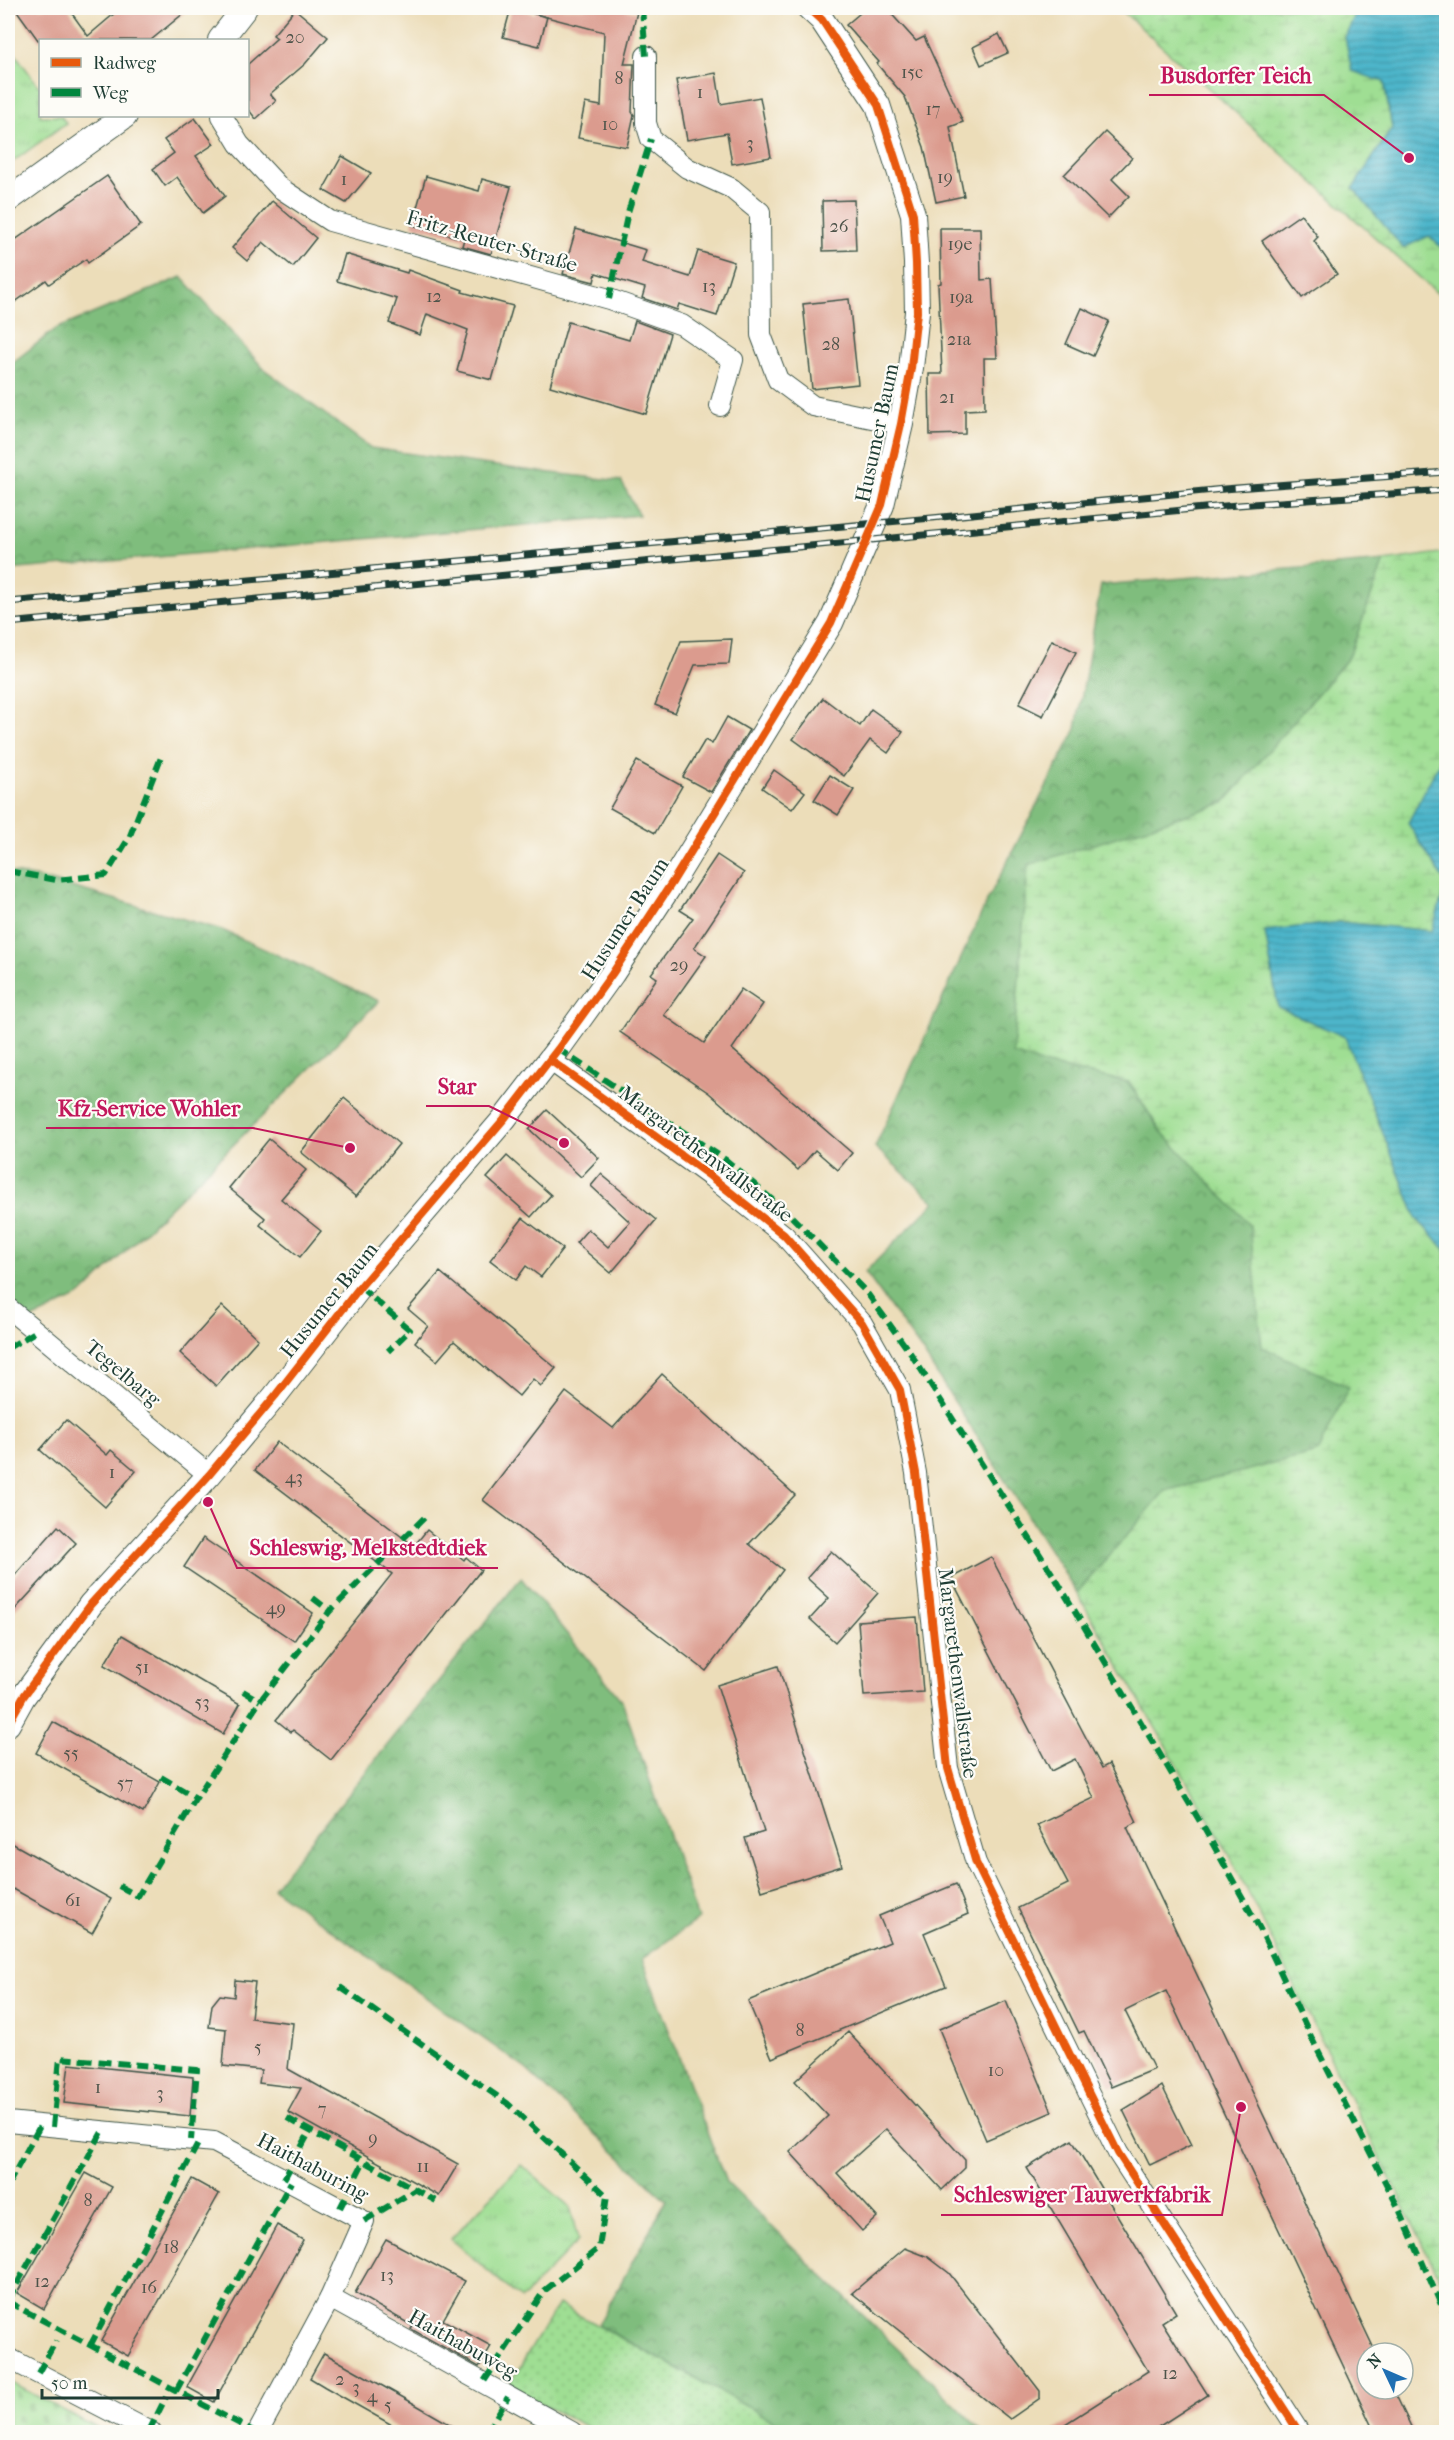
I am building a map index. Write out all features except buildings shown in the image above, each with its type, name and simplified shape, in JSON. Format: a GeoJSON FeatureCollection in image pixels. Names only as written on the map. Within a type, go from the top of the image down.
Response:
{"type":"FeatureCollection","features":[{"type":"Feature","properties":{"kind":"street"},"geometry":{"type":"LineString","coordinates":[[221,39],[245,8]]}},
{"type":"Feature","properties":{"kind":"street","name":"Husumer Baum"},"geometry":{"type":"LineString","coordinates":[[8,1719],[91,1604],[276,1396],[360,1287],[504,1119],[550,1060],[612,974],[673,881],[831,623],[882,505],[901,424],[917,312],[914,214],[878,105],[822,20],[809,8]]}},
{"type":"Feature","properties":{"kind":"street"},"geometry":{"type":"LineString","coordinates":[[646,56],[646,123],[651,140],[687,168],[731,188],[760,212],[761,335],[778,380],[813,406],[901,424]]}},
{"type":"Feature","properties":{"kind":"street"},"geometry":{"type":"LineString","coordinates":[[8,200],[124,117]]}},
{"type":"Feature","properties":{"kind":"street","name":"Fritz-Reuter-Straße"},"geometry":{"type":"LineString","coordinates":[[223,117],[239,144],[280,188],[330,221],[609,299],[682,325],[733,360],[720,406]]}},
{"type":"Feature","properties":{"kind":"street","name":"Margarethenwallstraße"},"geometry":{"type":"LineString","coordinates":[[550,1060],[710,1176],[784,1235],[862,1323],[900,1390],[916,1473],[948,1768],[976,1863],[1118,2153],[1299,2433]]}},
{"type":"Feature","properties":{"kind":"street","name":"Tegelbarg"},"geometry":{"type":"LineString","coordinates":[[8,1308],[208,1475]]}},
{"type":"Feature","properties":{"kind":"street","name":"Haithaburing"},"geometry":{"type":"LineString","coordinates":[[8,2122],[214,2142],[364,2221],[330,2298],[258,2433]]}},
{"type":"Feature","properties":{"kind":"street","name":"Haithabuweg"},"geometry":{"type":"LineString","coordinates":[[330,2298],[572,2433]]}},
{"type":"Feature","properties":{"kind":"street"},"geometry":{"type":"LineString","coordinates":[[8,2358],[151,2433]]}},
{"type":"Feature","properties":{"kind":"green space"},"geometry":{"type":"Polygon","coordinates":[[[1119,8],[1358,8],[1345,37],[1384,82],[1392,128],[1353,189],[1429,236],[1446,252],[1446,301],[1119,8]]]}},
{"type":"Feature","properties":{"kind":"green space"},"geometry":{"type":"Polygon","coordinates":[[[8,44],[39,87],[39,117],[62,117],[66,123],[8,165],[8,44]]]}},
{"type":"Feature","properties":{"kind":"green space"},"geometry":{"type":"Polygon","coordinates":[[[182,277],[264,369],[371,448],[621,481],[639,515],[8,570],[8,366],[56,329],[182,277]]]}},
{"type":"Feature","properties":{"kind":"green space"},"geometry":{"type":"Polygon","coordinates":[[[1446,552],[1446,750],[1408,823],[1446,884],[1432,931],[1341,922],[1265,931],[1278,1007],[1345,1037],[1417,1219],[1446,1250],[1446,2291],[1229,1854],[1077,1593],[1165,1491],[1317,1453],[1349,1387],[1262,1347],[1250,1225],[1160,1130],[1129,1082],[1047,1065],[1013,1054],[1028,865],[1224,803],[1349,657],[1384,561],[1446,552]]]}},
{"type":"Feature","properties":{"kind":"green space"},"geometry":{"type":"Polygon","coordinates":[[[1384,561],[1349,657],[1224,803],[1028,865],[1013,1054],[1047,1065],[1128,1082],[1160,1130],[1250,1225],[1262,1347],[1349,1387],[1317,1453],[1165,1491],[1077,1593],[922,1351],[865,1272],[935,1202],[875,1147],[987,901],[1076,729],[1101,585],[1384,561]]]}},
{"type":"Feature","properties":{"kind":"green space"},"geometry":{"type":"Polygon","coordinates":[[[8,872],[40,878],[222,930],[379,1001],[81,1295],[8,1331],[8,872]]]}},
{"type":"Feature","properties":{"kind":"green space"},"geometry":{"type":"Polygon","coordinates":[[[521,1578],[622,1701],[698,1919],[642,1959],[726,2182],[983,2432],[794,2432],[598,2325],[666,2200],[526,2069],[273,1888],[521,1578]]]}},
{"type":"Feature","properties":{"kind":"green space"},"geometry":{"type":"Polygon","coordinates":[[[521,2165],[570,2207],[578,2241],[521,2299],[451,2239],[521,2165]]]}},
{"type":"Feature","properties":{"kind":"green space"},"geometry":{"type":"Polygon","coordinates":[[[558,2304],[794,2432],[597,2432],[508,2387],[558,2304]]]}},
{"type":"Feature","properties":{"kind":"green space"},"geometry":{"type":"Polygon","coordinates":[[[8,2381],[104,2432],[8,2432],[8,2381]]]}},
{"type":"Feature","properties":{"kind":"water"},"geometry":{"type":"Polygon","coordinates":[[[1358,8],[1446,8],[1446,252],[1429,236],[1403,248],[1353,188],[1392,128],[1384,82],[1352,71],[1345,37],[1358,8]]]}},
{"type":"Feature","properties":{"kind":"water"},"geometry":{"type":"Polygon","coordinates":[[[1446,750],[1446,884],[1408,823],[1446,750]]]}},
{"type":"Feature","properties":{"kind":"water"},"geometry":{"type":"Polygon","coordinates":[[[1446,884],[1446,1250],[1417,1219],[1345,1037],[1278,1007],[1265,931],[1341,922],[1432,931],[1446,884]]]}},
{"type":"Feature","properties":{"kind":"railway"},"geometry":{"type":"LineString","coordinates":[[8,602],[932,518],[1224,489],[1446,472]]}},
{"type":"Feature","properties":{"kind":"railway"},"geometry":{"type":"LineString","coordinates":[[8,623],[1225,506],[1446,490]]}},
{"type":"Feature","properties":{"kind":"marked path"},"geometry":{"type":"LineString","coordinates":[[642,8],[646,56]]}},
{"type":"Feature","properties":{"kind":"marked path"},"geometry":{"type":"LineString","coordinates":[[609,299],[628,212],[651,139]]}},
{"type":"Feature","properties":{"kind":"marked path"},"geometry":{"type":"LineString","coordinates":[[8,871],[56,880],[106,875],[129,838],[162,755]]}},
{"type":"Feature","properties":{"kind":"marked path"},"geometry":{"type":"LineString","coordinates":[[558,1049],[726,1160],[791,1216],[867,1293],[911,1354],[1057,1581],[1205,1830],[1260,1929],[1316,2047],[1399,2209],[1446,2316]]}},
{"type":"Feature","properties":{"kind":"marked path"},"geometry":{"type":"LineString","coordinates":[[360,1287],[410,1330],[388,1351]]}},
{"type":"Feature","properties":{"kind":"marked path"},"geometry":{"type":"LineString","coordinates":[[8,1348],[35,1332]]}},
{"type":"Feature","properties":{"kind":"marked path"},"geometry":{"type":"LineString","coordinates":[[119,1886],[138,1896],[196,1798],[260,1701],[330,1611],[427,1515]]}},
{"type":"Feature","properties":{"kind":"marked path"},"geometry":{"type":"LineString","coordinates":[[313,1598],[330,1611]]}},
{"type":"Feature","properties":{"kind":"marked path"},"geometry":{"type":"LineString","coordinates":[[243,1691],[260,1701]]}},
{"type":"Feature","properties":{"kind":"marked path"},"geometry":{"type":"LineString","coordinates":[[161,1777],[196,1798]]}},
{"type":"Feature","properties":{"kind":"marked path"},"geometry":{"type":"LineString","coordinates":[[340,1987],[507,2103],[607,2196],[599,2248],[544,2291],[483,2383]]}},
{"type":"Feature","properties":{"kind":"marked path"},"geometry":{"type":"LineString","coordinates":[[53,2127],[60,2058],[197,2070],[191,2140]]}},
{"type":"Feature","properties":{"kind":"marked path"},"geometry":{"type":"LineString","coordinates":[[287,2118],[436,2201]]}},
{"type":"Feature","properties":{"kind":"marked path"},"geometry":{"type":"LineString","coordinates":[[8,2185],[40,2126]]}},
{"type":"Feature","properties":{"kind":"marked path"},"geometry":{"type":"LineString","coordinates":[[284,2179],[310,2131]]}},
{"type":"Feature","properties":{"kind":"marked path"},"geometry":{"type":"LineString","coordinates":[[8,2300],[102,2132]]}},
{"type":"Feature","properties":{"kind":"marked path"},"geometry":{"type":"LineString","coordinates":[[90,2346],[200,2140]]}},
{"type":"Feature","properties":{"kind":"marked path"},"geometry":{"type":"LineString","coordinates":[[340,2208],[364,2161]]}},
{"type":"Feature","properties":{"kind":"marked path"},"geometry":{"type":"LineString","coordinates":[[176,2391],[291,2182]]}},
{"type":"Feature","properties":{"kind":"marked path"},"geometry":{"type":"LineString","coordinates":[[364,2221],[415,2190]]}},
{"type":"Feature","properties":{"kind":"marked path"},"geometry":{"type":"LineString","coordinates":[[8,2302],[255,2432]]}},
{"type":"Feature","properties":{"kind":"marked path"},"geometry":{"type":"LineString","coordinates":[[38,2373],[56,2341]]}},
{"type":"Feature","properties":{"kind":"marked path"},"geometry":{"type":"LineString","coordinates":[[149,2431],[166,2397]]}},
{"type":"Feature","properties":{"kind":"marked path"},"geometry":{"type":"LineString","coordinates":[[487,2432],[508,2397]]}},
{"type":"Feature","properties":{"kind":"cycle path"},"geometry":{"type":"LineString","coordinates":[[8,1724],[23,1697],[91,1604],[209,1475],[275,1396],[360,1287],[504,1119],[558,1049],[612,974],[673,881],[831,623],[882,505],[901,424],[911,368],[917,312],[916,263],[913,214],[878,105],[822,20],[809,8]]}},
{"type":"Feature","properties":{"kind":"cycle path"},"geometry":{"type":"LineString","coordinates":[[550,1060],[710,1176],[784,1235],[862,1323],[900,1390],[916,1473],[948,1768],[976,1863],[1118,2153],[1299,2432]]}},
{"type":"Feature","properties":{"kind":"place","name":"Busdorfer Teich"},"geometry":{"type":"Point","coordinates":[1409,158]}},
{"type":"Feature","properties":{"kind":"place","name":"Star"},"geometry":{"type":"Point","coordinates":[564,1143]}},
{"type":"Feature","properties":{"kind":"place","name":"Kfz-Service Wohler"},"geometry":{"type":"Point","coordinates":[350,1148]}},
{"type":"Feature","properties":{"kind":"place","name":"Schleswig, Melkstedtdiek"},"geometry":{"type":"Point","coordinates":[208,1502]}},
{"type":"Feature","properties":{"kind":"place","name":"Schleswiger Tauwerkfabrik"},"geometry":{"type":"Point","coordinates":[1241,2107]}}]}
